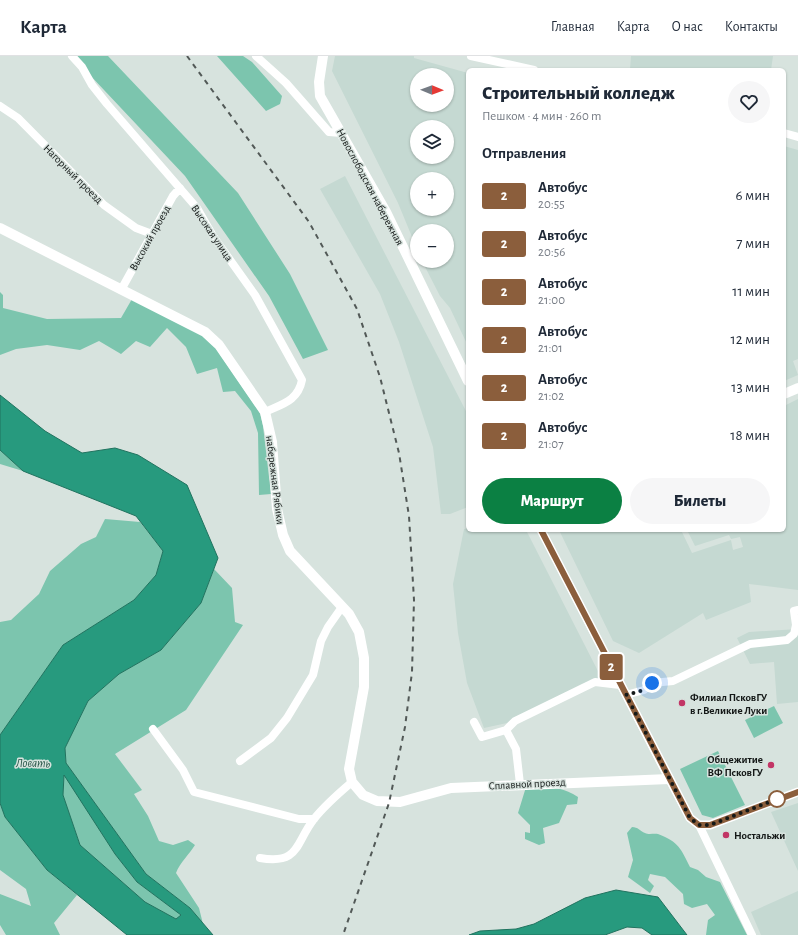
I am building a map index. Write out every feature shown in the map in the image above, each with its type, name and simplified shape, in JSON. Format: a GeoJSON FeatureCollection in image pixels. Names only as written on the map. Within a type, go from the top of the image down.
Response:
{"type":"FeatureCollection","features":[{"type":"Feature","properties":{"kind":"street","name":"Высокая улица"},"geometry":{"type":"LineString","coordinates":[[72,56],[82,67],[92,84],[107,104],[197,208],[213,236],[254,295],[302,380],[300,391],[293,399],[265,412]]}},
{"type":"Feature","properties":{"kind":"street"},"geometry":{"type":"LineString","coordinates":[[256,56],[286,84],[329,132],[341,133]]}},
{"type":"Feature","properties":{"kind":"street","name":"Новослободская набережная"},"geometry":{"type":"LineString","coordinates":[[324,56],[319,82],[320,96],[386,212],[466,377]]}},
{"type":"Feature","properties":{"kind":"street"},"geometry":{"type":"LineString","coordinates":[[471,56],[525,68]]}},
{"type":"Feature","properties":{"kind":"street","name":"Нагорный проезд"},"geometry":{"type":"LineString","coordinates":[[0,106],[18,118],[104,204],[136,228],[152,234]]}},
{"type":"Feature","properties":{"kind":"street"},"geometry":{"type":"LineString","coordinates":[[786,134],[798,137]]}},
{"type":"Feature","properties":{"kind":"street","name":"Высокий проезд"},"geometry":{"type":"LineString","coordinates":[[121,290],[173,196],[180,188]]}},
{"type":"Feature","properties":{"kind":"street","name":"набережная Рябики"},"geometry":{"type":"LineString","coordinates":[[0,228],[204,332],[219,345],[265,412],[272,442],[277,509],[283,535],[290,551],[349,614],[359,632],[364,658],[364,687],[349,768],[352,782]]}},
{"type":"Feature","properties":{"kind":"street"},"geometry":{"type":"LineString","coordinates":[[786,393],[798,388]]}},
{"type":"Feature","properties":{"kind":"street"},"geometry":{"type":"LineString","coordinates":[[542,532],[669,779],[690,818],[699,825],[752,935]]}},
{"type":"Feature","properties":{"kind":"street"},"geometry":{"type":"LineString","coordinates":[[240,761],[271,738],[287,718],[313,675],[321,641],[328,627],[342,607]]}},
{"type":"Feature","properties":{"kind":"street"},"geometry":{"type":"LineString","coordinates":[[626,695],[644,690],[652,683],[672,681],[750,644],[787,640],[794,634],[796,624],[794,611],[798,610]]}},
{"type":"Feature","properties":{"kind":"street"},"geometry":{"type":"LineString","coordinates":[[474,722],[482,737],[506,730],[515,721],[595,682],[620,685]]}},
{"type":"Feature","properties":{"kind":"street"},"geometry":{"type":"LineString","coordinates":[[153,729],[183,770],[194,792],[299,819],[314,819]]}},
{"type":"Feature","properties":{"kind":"street"},"geometry":{"type":"LineString","coordinates":[[506,730],[516,749],[520,784]]}},
{"type":"Feature","properties":{"kind":"street","name":"Сплавной проезд"},"geometry":{"type":"LineString","coordinates":[[352,782],[363,795],[387,802],[400,802],[450,788],[669,779]]}},
{"type":"Feature","properties":{"kind":"street"},"geometry":{"type":"LineString","coordinates":[[260,858],[279,860],[294,851],[314,819],[352,782]]}},
{"type":"Feature","properties":{"kind":"street"},"geometry":{"type":"LineString","coordinates":[[699,825],[710,825],[798,792]]}},
{"type":"Feature","properties":{"kind":"shaded area"},"geometry":{"type":"Polygon","coordinates":[[[72,56],[108,56],[238,193],[290,274],[328,350],[303,359],[269,296],[185,176],[72,56]]]}},
{"type":"Feature","properties":{"kind":"shaded area"},"geometry":{"type":"Polygon","coordinates":[[[217,56],[243,56],[252,62],[282,96],[280,104],[266,111],[217,56]]]}},
{"type":"Feature","properties":{"kind":"shaded area"},"geometry":{"type":"Polygon","coordinates":[[[335,56],[414,56],[414,58],[450,68],[410,68],[410,112],[454,112],[454,69],[466,72],[466,342],[450,308],[440,296],[426,268],[454,268],[454,224],[410,224],[410,232],[398,203],[332,71],[335,56]]]}},
{"type":"Feature","properties":{"kind":"shaded area"},"geometry":{"type":"Polygon","coordinates":[[[631,56],[773,56],[771,68],[630,68],[631,56]]]}},
{"type":"Feature","properties":{"kind":"shaded area"},"geometry":{"type":"Polygon","coordinates":[[[786,147],[798,150],[798,359],[793,361],[798,375],[786,380],[786,147]]]}},
{"type":"Feature","properties":{"kind":"shaded area"},"geometry":{"type":"Polygon","coordinates":[[[345,176],[466,411],[466,508],[450,514],[441,514],[433,447],[399,342],[380,294],[320,189],[345,176]]]}},
{"type":"Feature","properties":{"kind":"shaded area"},"geometry":{"type":"Polygon","coordinates":[[[0,292],[3,295],[3,308],[47,319],[121,318],[132,299],[201,334],[213,344],[260,413],[263,426],[271,494],[259,495],[258,433],[251,411],[235,391],[223,392],[217,368],[197,374],[186,347],[167,328],[150,347],[136,341],[121,354],[99,341],[80,350],[47,345],[16,349],[0,355],[0,292]]]}},
{"type":"Feature","properties":{"kind":"shaded area"},"geometry":{"type":"Polygon","coordinates":[[[798,399],[798,590],[749,584],[751,602],[706,620],[703,613],[639,653],[613,641],[560,532],[682,532],[692,553],[731,540],[733,550],[743,547],[740,537],[731,539],[729,535],[695,546],[688,532],[786,532],[786,405],[798,399]]]}},
{"type":"Feature","properties":{"kind":"shaded area"},"geometry":{"type":"Polygon","coordinates":[[[0,450],[23,471],[0,464],[0,450]]]}},
{"type":"Feature","properties":{"kind":"shaded area"},"geometry":{"type":"Polygon","coordinates":[[[105,519],[140,522],[163,551],[156,575],[134,600],[63,645],[0,735],[0,622],[11,620],[39,594],[50,571],[81,544],[96,537],[105,519]]]}},
{"type":"Feature","properties":{"kind":"shaded area"},"geometry":{"type":"Polygon","coordinates":[[[466,528],[466,532],[527,532],[601,677],[507,723],[484,728],[467,683],[458,633],[453,584],[464,529],[466,528]]]}},
{"type":"Feature","properties":{"kind":"shaded area"},"geometry":{"type":"Polygon","coordinates":[[[214,569],[232,588],[235,622],[243,625],[186,710],[115,754],[142,790],[134,794],[148,816],[159,841],[173,845],[188,840],[195,845],[176,873],[199,908],[203,924],[190,908],[146,874],[66,763],[65,748],[88,701],[119,674],[161,650],[201,603],[214,569]]]}},
{"type":"Feature","properties":{"kind":"shaded area"},"geometry":{"type":"Polygon","coordinates":[[[798,629],[798,702],[777,704],[774,662],[750,664],[737,638],[749,632],[798,629]]]}},
{"type":"Feature","properties":{"kind":"shaded area"},"geometry":{"type":"Polygon","coordinates":[[[774,706],[783,723],[754,738],[745,720],[774,706]]]}},
{"type":"Feature","properties":{"kind":"shaded area"},"geometry":{"type":"Polygon","coordinates":[[[718,751],[745,805],[713,818],[702,815],[680,769],[718,751]]]}},
{"type":"Feature","properties":{"kind":"shaded area"},"geometry":{"type":"Polygon","coordinates":[[[64,774],[115,854],[137,882],[181,915],[176,919],[145,902],[80,845],[63,795],[64,774]]]}},
{"type":"Feature","properties":{"kind":"shaded area"},"geometry":{"type":"Polygon","coordinates":[[[526,787],[547,787],[565,790],[578,797],[577,804],[567,805],[559,823],[543,828],[545,843],[539,845],[525,839],[525,832],[530,833],[530,825],[518,813],[526,787]]]}},
{"type":"Feature","properties":{"kind":"shaded area"},"geometry":{"type":"Polygon","coordinates":[[[0,803],[5,817],[47,870],[77,895],[54,923],[60,935],[6,935],[0,925],[0,894],[31,906],[26,889],[0,870],[0,803]]]}},
{"type":"Feature","properties":{"kind":"shaded area"},"geometry":{"type":"Polygon","coordinates":[[[798,803],[798,871],[771,812],[798,803]]]}},
{"type":"Feature","properties":{"kind":"shaded area"},"geometry":{"type":"Polygon","coordinates":[[[632,827],[647,834],[658,834],[671,840],[681,851],[690,867],[698,870],[706,877],[720,882],[747,935],[706,935],[708,920],[715,915],[707,904],[692,908],[684,904],[683,894],[665,877],[650,874],[648,880],[654,886],[650,893],[628,877],[633,860],[627,833],[632,827]]]}},
{"type":"Feature","properties":{"kind":"shaded area"},"geometry":{"type":"Polygon","coordinates":[[[798,891],[798,935],[761,935],[751,912],[798,891]]]}},
{"type":"Feature","properties":{"kind":"water","name":"Ловать"},"geometry":{"type":"Polygon","coordinates":[[[0,395],[45,431],[82,453],[115,448],[138,455],[187,485],[218,558],[201,603],[161,650],[119,674],[88,701],[65,748],[66,763],[146,874],[190,908],[213,935],[127,935],[47,870],[5,817],[0,803],[0,735],[63,645],[134,600],[156,575],[163,551],[136,516],[23,471],[0,450],[0,395]],[[64,775],[63,795],[80,845],[145,902],[176,919],[181,915],[137,882],[115,854],[64,775]]]}},
{"type":"Feature","properties":{"kind":"water"},"geometry":{"type":"Polygon","coordinates":[[[616,890],[658,897],[687,935],[652,935],[642,928],[627,927],[605,935],[469,935],[480,931],[516,929],[534,924],[585,898],[616,890]]]}},
{"type":"Feature","properties":{"kind":"railway"},"geometry":{"type":"LineString","coordinates":[[187,56],[309,222],[357,309],[380,377],[399,453],[409,516],[414,600],[412,672],[405,727],[389,803],[343,935]]}},
{"type":"Feature","properties":{"kind":"bus line","name":"2"},"geometry":{"type":"LineString","coordinates":[[542,532],[690,818],[699,825],[710,825],[798,792]]}},
{"type":"Feature","properties":{"kind":"place","name":"Филиал ПсковГУ в г.Великие Луки"},"geometry":{"type":"Point","coordinates":[682,703]}},
{"type":"Feature","properties":{"kind":"place","name":"Общежитие ВФ ПсковГУ"},"geometry":{"type":"Point","coordinates":[771,765]}},
{"type":"Feature","properties":{"kind":"place","name":"Ностальжи"},"geometry":{"type":"Point","coordinates":[726,835]}},
{"type":"Feature","properties":{"kind":"route"},"geometry":{"type":"LineString","coordinates":[[652,683],[644,690],[626,695],[690,818],[699,825],[710,825],[777,799]]}}]}
